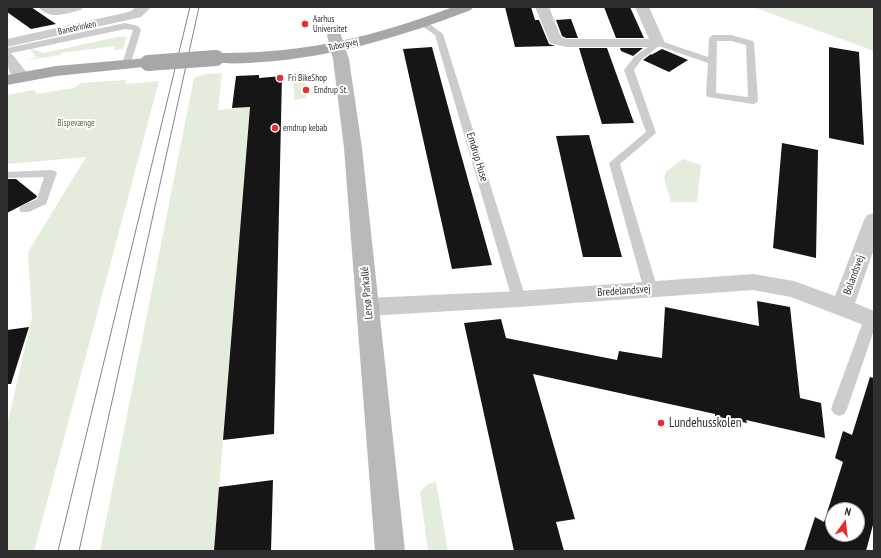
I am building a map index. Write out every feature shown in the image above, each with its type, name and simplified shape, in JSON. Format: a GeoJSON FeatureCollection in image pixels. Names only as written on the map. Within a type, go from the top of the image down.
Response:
{"type":"FeatureCollection","features":[{"type":"Feature","properties":{"kind":"main road","name":"Tuborgvej"},"geometry":{"type":"LineString","coordinates":[[7,80],[56,71],[148,62],[216,58],[247,59],[288,55],[336,41],[432,7]]}},
{"type":"Feature","properties":{"kind":"main road","name":"Tuborgvej"},"geometry":{"type":"LineString","coordinates":[[336,41],[375,38],[424,23],[466,7]]}},
{"type":"Feature","properties":{"kind":"street"},"geometry":{"type":"LineString","coordinates":[[46,7],[53,12],[76,7]]}},
{"type":"Feature","properties":{"kind":"street","name":"Banebrinken"},"geometry":{"type":"LineString","coordinates":[[7,43],[136,14],[144,7]]}},
{"type":"Feature","properties":{"kind":"street"},"geometry":{"type":"LineString","coordinates":[[542,7],[555,40],[566,43],[658,43],[642,7]]}},
{"type":"Feature","properties":{"kind":"street","name":"Lersø Parkallé"},"geometry":{"type":"LineString","coordinates":[[336,41],[353,148],[390,551]]}},
{"type":"Feature","properties":{"kind":"street"},"geometry":{"type":"LineString","coordinates":[[7,57],[22,77]]}},
{"type":"Feature","properties":{"kind":"street","name":"Bolandsvej"},"geometry":{"type":"LineString","coordinates":[[842,307],[874,222]]}},
{"type":"Feature","properties":{"kind":"street","name":"Bredelandsvej"},"geometry":{"type":"LineString","coordinates":[[368,307],[519,299],[752,282],[794,289],[873,320]]}},
{"type":"Feature","properties":{"kind":"lane","name":"Emdrup Huse"},"geometry":{"type":"LineString","coordinates":[[424,23],[439,34],[519,299]]}},
{"type":"Feature","properties":{"kind":"lane"},"geometry":{"type":"LineString","coordinates":[[7,51],[125,26],[135,28],[137,30],[128,64]]}},
{"type":"Feature","properties":{"kind":"lane"},"geometry":{"type":"LineString","coordinates":[[713,38],[731,38],[750,43],[753,101],[711,95],[712,62],[713,38]]}},
{"type":"Feature","properties":{"kind":"lane"},"geometry":{"type":"LineString","coordinates":[[650,290],[614,163],[651,133],[629,70],[632,62],[652,50],[658,43],[712,62]]}},
{"type":"Feature","properties":{"kind":"lane"},"geometry":{"type":"LineString","coordinates":[[7,175],[51,173],[42,201],[25,209]]}},
{"type":"Feature","properties":{"kind":"lane"},"geometry":{"type":"LineString","coordinates":[[839,409],[873,320]]}},
{"type":"Feature","properties":{"kind":"green space"},"geometry":{"type":"Polygon","coordinates":[[[753,7],[874,7],[874,51],[753,7]]]}},
{"type":"Feature","properties":{"kind":"green space"},"geometry":{"type":"Polygon","coordinates":[[[117,37],[126,37],[123,49],[114,50],[115,46],[61,53],[61,55],[26,60],[36,57],[29,48],[44,53],[117,37]]]}},
{"type":"Feature","properties":{"kind":"green space"},"geometry":{"type":"Polygon","coordinates":[[[305,71],[305,87],[301,87],[301,94],[306,93],[306,98],[294,100],[294,72],[305,71]]]}},
{"type":"Feature","properties":{"kind":"green space"},"geometry":{"type":"Polygon","coordinates":[[[222,73],[218,110],[250,107],[214,551],[100,551],[194,78],[206,74],[222,73]]]}},
{"type":"Feature","properties":{"kind":"green space","name":"Bispevænge"},"geometry":{"type":"Polygon","coordinates":[[[126,80],[125,84],[159,81],[34,551],[7,551],[7,425],[32,317],[28,252],[86,157],[7,164],[7,95],[34,90],[37,94],[74,88],[81,83],[126,80]]]}},
{"type":"Feature","properties":{"kind":"green space"},"geometry":{"type":"Polygon","coordinates":[[[683,159],[701,165],[697,202],[671,202],[664,178],[667,171],[683,159]]]}},
{"type":"Feature","properties":{"kind":"green space"},"geometry":{"type":"Polygon","coordinates":[[[436,482],[448,551],[428,551],[420,492],[428,484],[436,482]]]}},
{"type":"Feature","properties":{"kind":"building"},"geometry":{"type":"Polygon","coordinates":[[[7,7],[31,7],[56,24],[31,29],[7,12],[7,7]]]}},
{"type":"Feature","properties":{"kind":"building"},"geometry":{"type":"Polygon","coordinates":[[[505,7],[531,7],[535,20],[539,20],[549,44],[555,46],[515,47],[505,7]]]}},
{"type":"Feature","properties":{"kind":"building"},"geometry":{"type":"Polygon","coordinates":[[[604,7],[630,7],[644,38],[616,38],[604,7]]]}},
{"type":"Feature","properties":{"kind":"building"},"geometry":{"type":"Polygon","coordinates":[[[571,19],[578,38],[566,38],[562,36],[556,20],[571,19]]]}},
{"type":"Feature","properties":{"kind":"building"},"geometry":{"type":"Polygon","coordinates":[[[432,47],[492,265],[452,269],[403,49],[432,47]]]}},
{"type":"Feature","properties":{"kind":"building"},"geometry":{"type":"Polygon","coordinates":[[[829,47],[859,52],[864,145],[829,138],[829,47]]]}},
{"type":"Feature","properties":{"kind":"building"},"geometry":{"type":"Polygon","coordinates":[[[579,48],[607,48],[634,123],[602,124],[579,48]]]}},
{"type":"Feature","properties":{"kind":"building"},"geometry":{"type":"Polygon","coordinates":[[[620,48],[643,48],[633,56],[621,51],[620,48]]]}},
{"type":"Feature","properties":{"kind":"building"},"geometry":{"type":"Polygon","coordinates":[[[662,49],[688,60],[669,72],[643,60],[662,49]]]}},
{"type":"Feature","properties":{"kind":"building"},"geometry":{"type":"Polygon","coordinates":[[[259,75],[259,78],[282,76],[274,434],[223,440],[250,107],[232,108],[236,76],[259,75]]]}},
{"type":"Feature","properties":{"kind":"building"},"geometry":{"type":"Polygon","coordinates":[[[589,135],[622,257],[583,257],[556,136],[589,135]]]}},
{"type":"Feature","properties":{"kind":"building"},"geometry":{"type":"Polygon","coordinates":[[[782,143],[818,150],[816,258],[773,248],[782,143]]]}},
{"type":"Feature","properties":{"kind":"building"},"geometry":{"type":"Polygon","coordinates":[[[7,179],[16,179],[37,196],[36,198],[7,213],[7,179]]]}},
{"type":"Feature","properties":{"kind":"building"},"geometry":{"type":"Polygon","coordinates":[[[757,301],[790,307],[800,398],[821,403],[825,438],[746,420],[747,423],[715,416],[715,414],[533,374],[575,519],[556,522],[564,551],[514,551],[464,323],[501,319],[506,338],[617,360],[619,351],[662,358],[665,307],[759,326],[757,301]]]}},
{"type":"Feature","properties":{"kind":"building"},"geometry":{"type":"Polygon","coordinates":[[[29,327],[11,384],[7,384],[7,330],[29,327]]]}},
{"type":"Feature","properties":{"kind":"building"},"geometry":{"type":"Polygon","coordinates":[[[870,377],[874,378],[874,521],[866,551],[804,551],[815,517],[824,522],[825,519],[825,542],[865,542],[865,502],[830,502],[843,462],[835,458],[843,431],[852,435],[870,377]]]}},
{"type":"Feature","properties":{"kind":"building"},"geometry":{"type":"Polygon","coordinates":[[[273,480],[271,551],[214,551],[219,487],[273,480]]]}},
{"type":"Feature","properties":{"kind":"tram line"},"geometry":{"type":"LineString","coordinates":[[58,551],[190,7]]}},
{"type":"Feature","properties":{"kind":"tram line"},"geometry":{"type":"LineString","coordinates":[[79,551],[199,7]]}},
{"type":"Feature","properties":{"kind":"place","name":"Aarhus Universitet"},"geometry":{"type":"Point","coordinates":[305,24]}},
{"type":"Feature","properties":{"kind":"place","name":"Fri BikeShop"},"geometry":{"type":"Point","coordinates":[280,78]}},
{"type":"Feature","properties":{"kind":"place","name":"Emdrup St."},"geometry":{"type":"Point","coordinates":[306,90]}},
{"type":"Feature","properties":{"kind":"place","name":"emdrup kebab"},"geometry":{"type":"Point","coordinates":[275,128]}},
{"type":"Feature","properties":{"kind":"place","name":"Lundehusskolen"},"geometry":{"type":"Point","coordinates":[661,423]}}]}
